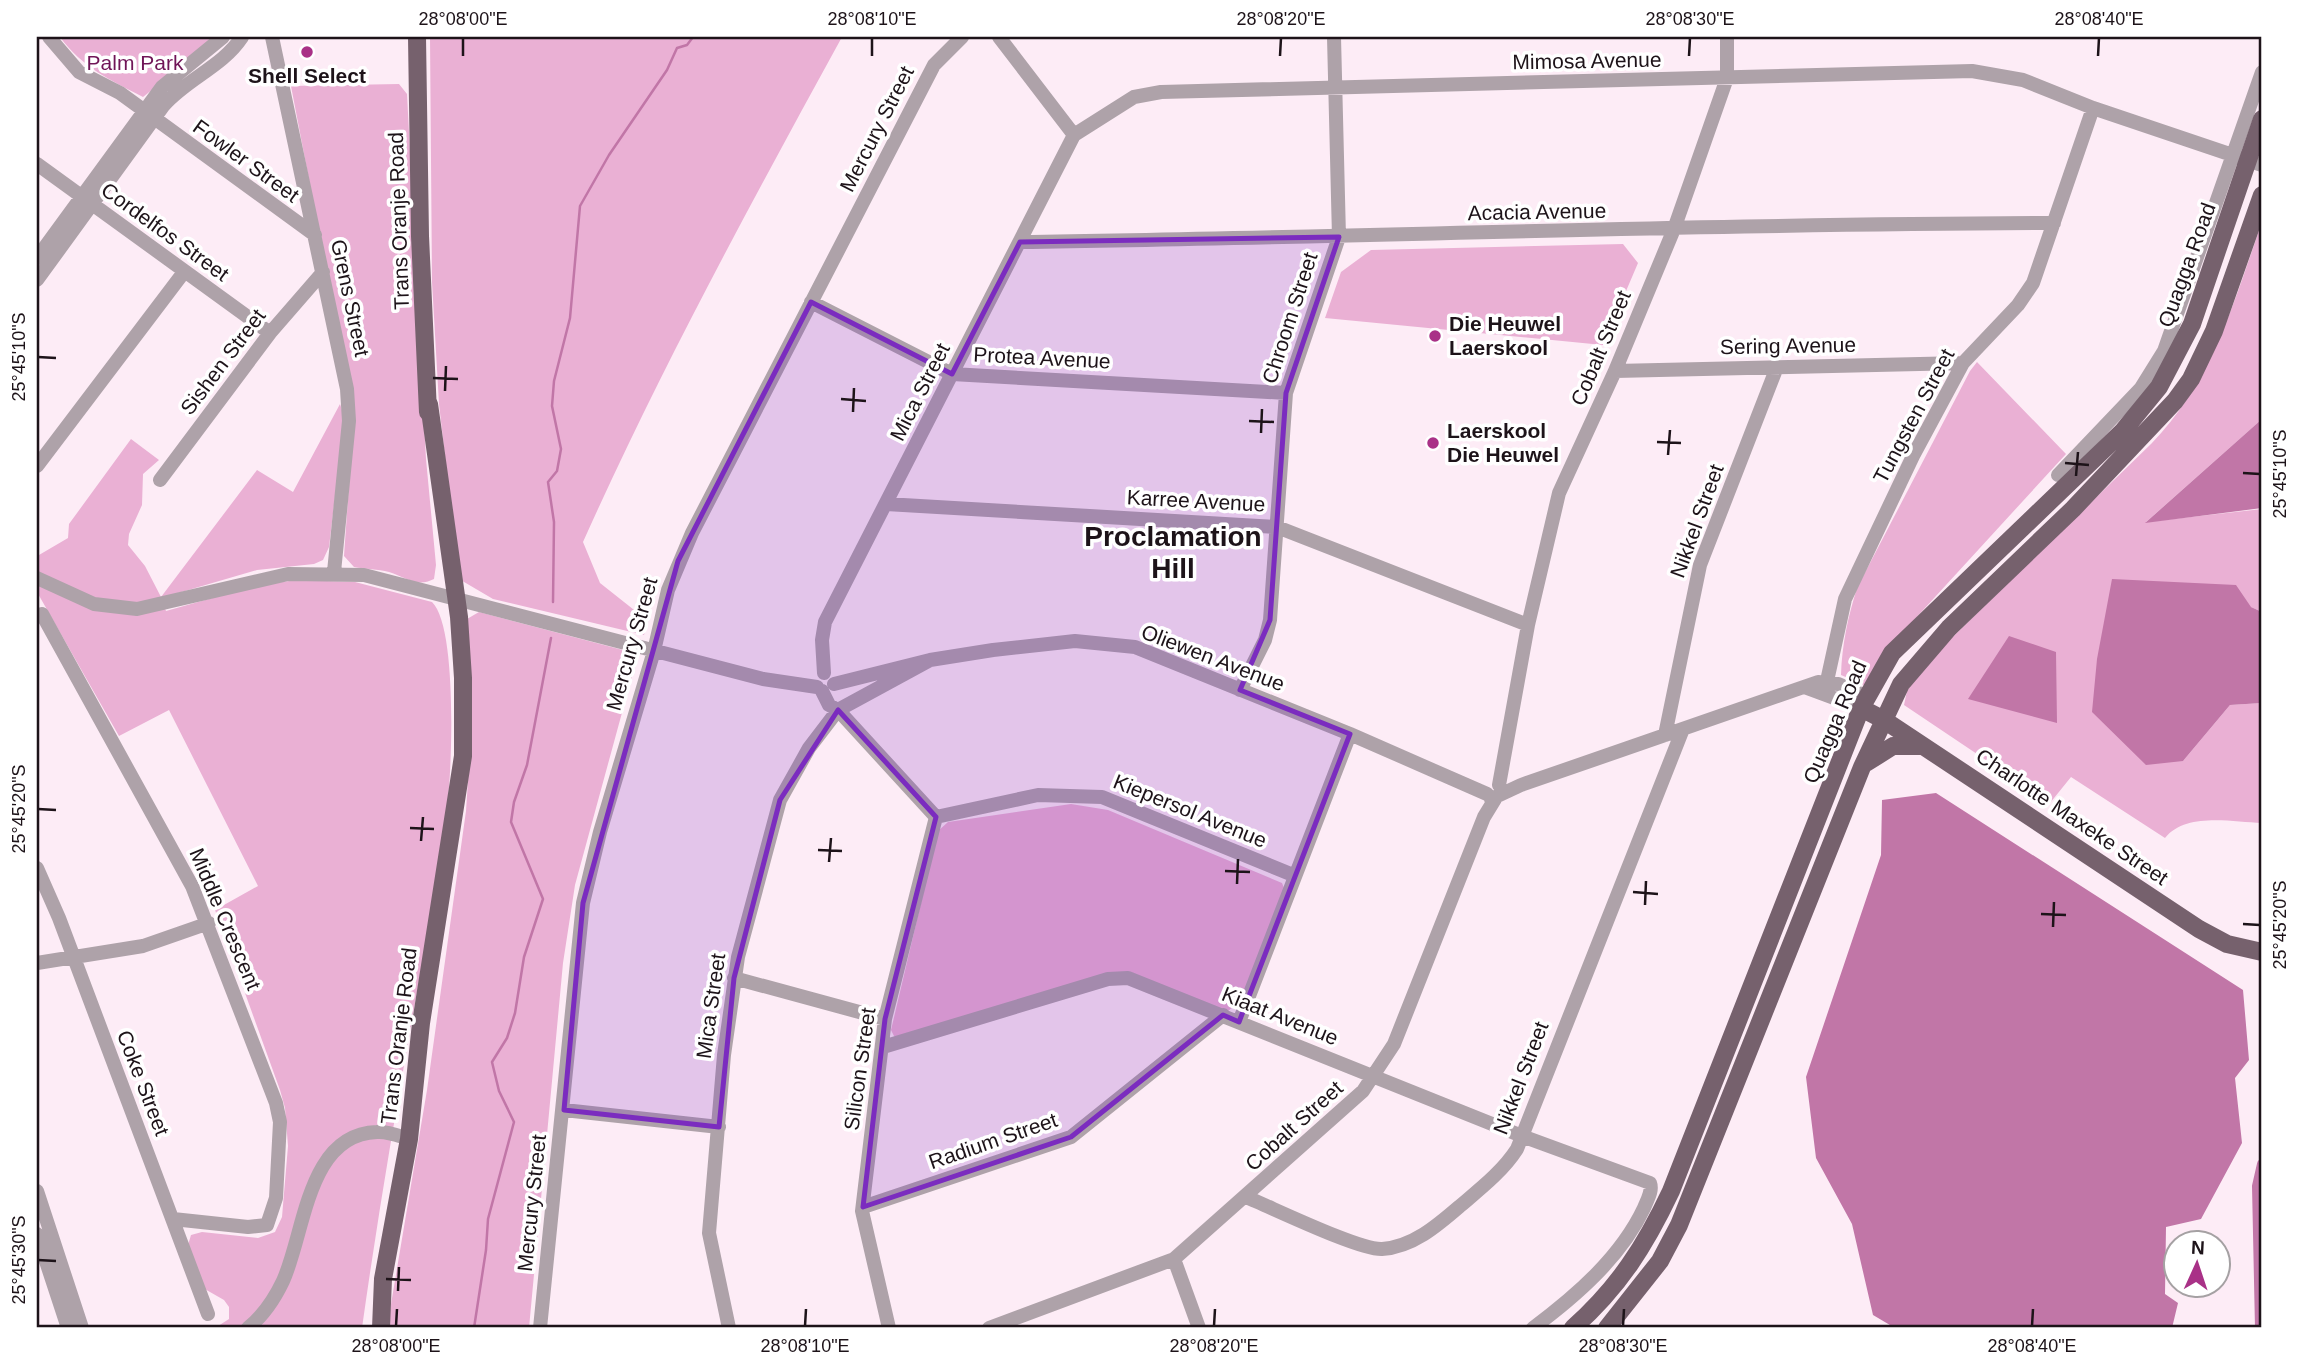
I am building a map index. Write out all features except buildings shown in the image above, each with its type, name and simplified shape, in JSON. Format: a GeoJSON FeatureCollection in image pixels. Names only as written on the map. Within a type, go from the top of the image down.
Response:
{"type":"FeatureCollection","features":[{"type":"Feature","properties":{"kind":"main road","name":"Trans Oranje Road"},"geometry":{"type":"LineString","coordinates":[[381,1328],[383,1279],[409,1139],[421,1023],[457,799],[451,598],[433,496],[428,428],[420,236],[417,37]]}},
{"type":"Feature","properties":{"kind":"main road","name":"Quagga Road"},"geometry":{"type":"LineString","coordinates":[[1573,1328],[1594,1309],[1639,1255],[1666,1202],[1864,702],[1892,653],[2123,431],[2160,387],[2192,324],[2262,119]]}},
{"type":"Feature","properties":{"kind":"main road","name":"Quagga Road"},"geometry":{"type":"LineString","coordinates":[[1608,1328],[1660,1261],[1679,1225],[1862,767],[1901,684],[1922,657],[2153,427],[2191,379],[2214,331],[2262,195]]}},
{"type":"Feature","properties":{"kind":"main road","name":"Charlotte Maxeke Street"},"geometry":{"type":"LineString","coordinates":[[1864,702],[1887,714],[2203,920],[2229,932],[2262,941]]}},
{"type":"Feature","properties":{"kind":"main road","name":"Charlotte Maxeke Street"},"geometry":{"type":"LineString","coordinates":[[1887,714],[1927,748],[2199,929],[2227,943],[2262,952]]}},
{"type":"Feature","properties":{"kind":"main road"},"geometry":{"type":"LineString","coordinates":[[1862,767],[1893,746],[1912,744],[1927,748]]}},
{"type":"Feature","properties":{"kind":"main road","name":"Trans Oranje Road"},"geometry":{"type":"LineString","coordinates":[[369,1328],[372,1306],[383,1279]]}},
{"type":"Feature","properties":{"kind":"street","name":"Fowler Street"},"geometry":{"type":"LineString","coordinates":[[49,37],[79,72],[120,93],[148,116],[315,235]]}},
{"type":"Feature","properties":{"kind":"street"},"geometry":{"type":"LineString","coordinates":[[37,280],[87,202],[148,116],[162,87],[223,37]]}},
{"type":"Feature","properties":{"kind":"street"},"geometry":{"type":"LineString","coordinates":[[148,116],[224,58],[242,37]]}},
{"type":"Feature","properties":{"kind":"street","name":"Grens Street"},"geometry":{"type":"LineString","coordinates":[[272,37],[349,405],[334,572]]}},
{"type":"Feature","properties":{"kind":"street","name":"Mercury Street"},"geometry":{"type":"LineString","coordinates":[[540,1328],[583,903],[617,769],[678,561],[934,65],[962,37]]}},
{"type":"Feature","properties":{"kind":"street"},"geometry":{"type":"LineString","coordinates":[[999,37],[1074,135]]}},
{"type":"Feature","properties":{"kind":"street","name":"Chroom Street"},"geometry":{"type":"LineString","coordinates":[[1240,690],[1268,629],[1286,393],[1339,237],[1334,37]]}},
{"type":"Feature","properties":{"kind":"street","name":"Cobalt Street"},"geometry":{"type":"LineString","coordinates":[[989,1328],[1174,1259],[1363,1091],[1375,1077],[1394,1044],[1494,791],[1528,625],[1559,493],[1615,371],[1674,229],[1727,78],[1727,37]]}},
{"type":"Feature","properties":{"kind":"street","name":"Mimosa Avenue"},"geometry":{"type":"LineString","coordinates":[[1074,135],[1121,104],[1146,94],[1972,71],[2023,80],[2093,108],[2248,160]]}},
{"type":"Feature","properties":{"kind":"street","name":"Quagga Road"},"geometry":{"type":"LineString","coordinates":[[2058,475],[2141,388],[2164,351],[2248,160],[2262,72]]}},
{"type":"Feature","properties":{"kind":"street","name":"Tungsten Street"},"geometry":{"type":"LineString","coordinates":[[1827,681],[1840,612],[1850,586],[1913,456],[1963,363],[2028,293],[2093,108]]}},
{"type":"Feature","properties":{"kind":"street","name":"Mica Street"},"geometry":{"type":"LineString","coordinates":[[730,1328],[709,1233],[733,978],[780,800],[808,748],[827,688],[822,640],[825,622],[1074,135]]}},
{"type":"Feature","properties":{"kind":"street","name":"Cordelfos Street"},"geometry":{"type":"LineString","coordinates":[[37,164],[270,333]]}},
{"type":"Feature","properties":{"kind":"street"},"geometry":{"type":"LineString","coordinates":[[37,258],[87,202]]}},
{"type":"Feature","properties":{"kind":"street","name":"Acacia Avenue"},"geometry":{"type":"LineString","coordinates":[[1020,242],[1674,229],[1774,223],[2054,223]]}},
{"type":"Feature","properties":{"kind":"street"},"geometry":{"type":"LineString","coordinates":[[37,466],[184,272]]}},
{"type":"Feature","properties":{"kind":"street","name":"Sishen Street"},"geometry":{"type":"LineString","coordinates":[[160,480],[270,333],[323,272]]}},
{"type":"Feature","properties":{"kind":"street","name":"Protea Avenue"},"geometry":{"type":"LineString","coordinates":[[811,302],[953,374],[1286,393]]}},
{"type":"Feature","properties":{"kind":"street","name":"Sering Avenue"},"geometry":{"type":"LineString","coordinates":[[1615,371],[1963,363]]}},
{"type":"Feature","properties":{"kind":"street","name":"Nikkel Street"},"geometry":{"type":"LineString","coordinates":[[1665,735],[1700,565],[1777,367]]}},
{"type":"Feature","properties":{"kind":"street","name":"Karree Avenue"},"geometry":{"type":"LineString","coordinates":[[886,504],[1277,527],[1528,625]]}},
{"type":"Feature","properties":{"kind":"street"},"geometry":{"type":"LineString","coordinates":[[37,568],[43,581],[94,604],[137,610],[266,577],[334,572],[389,579],[451,598]]}},
{"type":"Feature","properties":{"kind":"street","name":"Oliewen Avenue"},"geometry":{"type":"LineString","coordinates":[[451,598],[797,685],[827,688],[930,660]]}},
{"type":"Feature","properties":{"kind":"street","name":"Middle Crescent"},"geometry":{"type":"LineString","coordinates":[[42,614],[150,807],[209,923],[278,1112],[276,1198],[268,1223],[248,1227],[173,1219]]}},
{"type":"Feature","properties":{"kind":"street","name":"Oliewen Avenue"},"geometry":{"type":"LineString","coordinates":[[827,688],[855,678],[930,660],[993,650],[1087,642],[1135,648],[1154,653],[1467,784],[1494,791],[1521,785],[1827,681]]}},
{"type":"Feature","properties":{"kind":"street"},"geometry":{"type":"LineString","coordinates":[[1827,681],[1864,702]]}},
{"type":"Feature","properties":{"kind":"street"},"geometry":{"type":"LineString","coordinates":[[827,688],[936,817]]}},
{"type":"Feature","properties":{"kind":"street"},"geometry":{"type":"LineString","coordinates":[[1807,688],[1864,702]]}},
{"type":"Feature","properties":{"kind":"street","name":"Nikkel Street"},"geometry":{"type":"LineString","coordinates":[[1246,1197],[1366,1246],[1380,1249],[1403,1245],[1438,1225],[1494,1176],[1514,1154],[1522,1136],[1683,729]]}},
{"type":"Feature","properties":{"kind":"street"},"geometry":{"type":"LineString","coordinates":[[1239,1022],[1293,875],[1350,734]]}},
{"type":"Feature","properties":{"kind":"street","name":"Kiepersol Avenue"},"geometry":{"type":"LineString","coordinates":[[936,817],[1038,795],[1094,796],[1127,806],[1293,875]]}},
{"type":"Feature","properties":{"kind":"street","name":"Silicon Street"},"geometry":{"type":"LineString","coordinates":[[889,1328],[864,1232],[863,1207],[885,1019],[936,817]]}},
{"type":"Feature","properties":{"kind":"street","name":"Coke Street"},"geometry":{"type":"LineString","coordinates":[[37,869],[74,957],[208,1314]]}},
{"type":"Feature","properties":{"kind":"street"},"geometry":{"type":"LineString","coordinates":[[37,963],[143,946],[209,923]]}},
{"type":"Feature","properties":{"kind":"street","name":"Kiaat Avenue"},"geometry":{"type":"LineString","coordinates":[[883,1047],[1118,977],[1148,985],[1522,1136],[1645,1180],[1652,1188],[1621,1249],[1533,1328]]}},
{"type":"Feature","properties":{"kind":"street"},"geometry":{"type":"LineString","coordinates":[[733,978],[885,1019]]}},
{"type":"Feature","properties":{"kind":"street","name":"Radium Street"},"geometry":{"type":"LineString","coordinates":[[863,1207],[1071,1137],[1223,1015]]}},
{"type":"Feature","properties":{"kind":"street"},"geometry":{"type":"LineString","coordinates":[[564,1110],[719,1127]]}},
{"type":"Feature","properties":{"kind":"street"},"geometry":{"type":"LineString","coordinates":[[248,1328],[265,1312],[284,1280],[315,1185],[330,1156],[346,1142],[369,1133],[383,1132],[409,1139]]}},
{"type":"Feature","properties":{"kind":"street"},"geometry":{"type":"LineString","coordinates":[[37,1191],[82,1328]]}},
{"type":"Feature","properties":{"kind":"street"},"geometry":{"type":"LineString","coordinates":[[37,1234],[68,1328]]}},
{"type":"Feature","properties":{"kind":"street"},"geometry":{"type":"LineString","coordinates":[[1174,1259],[1199,1328]]}},
{"type":"Feature","properties":{"kind":"highlighted area"},"geometry":{"type":"Polygon","coordinates":[[[1339,237],[1286,393],[1270,620],[1240,690],[1350,734],[1239,1022],[1223,1015],[1071,1137],[863,1207],[885,1019],[936,817],[838,710],[780,800],[734,978],[719,1127],[564,1110],[583,903],[678,561],[811,302],[952,374],[1020,242],[1339,237]]]}},
{"type":"Feature","properties":{"kind":"green space","name":"Palm Park"},"geometry":{"type":"Polygon","coordinates":[[[60,37],[218,37],[143,97],[87,65],[60,37]]]}},
{"type":"Feature","properties":{"kind":"green space"},"geometry":{"type":"Polygon","coordinates":[[[430,37],[842,37],[675,350],[583,542],[600,583],[648,621],[644,635],[493,599],[459,579],[439,404],[432,282],[430,37]]]}},
{"type":"Feature","properties":{"kind":"green space"},"geometry":{"type":"Polygon","coordinates":[[[399,84],[407,94],[426,459],[436,565],[434,579],[422,582],[411,581],[385,571],[354,567],[344,556],[354,414],[291,86],[399,84]]]}},
{"type":"Feature","properties":{"kind":"green space"},"geometry":{"type":"Polygon","coordinates":[[[2262,222],[2262,419],[2146,522],[2262,509],[2262,612],[2251,607],[2183,761],[2230,705],[2262,703],[2262,823],[2223,820],[2197,822],[2174,830],[2165,838],[2071,777],[2050,803],[1904,705],[1907,691],[1926,663],[2152,443],[2173,419],[2191,394],[2219,339],[2262,222]]]}},
{"type":"Feature","properties":{"kind":"green space"},"geometry":{"type":"Polygon","coordinates":[[[1623,244],[1638,263],[1603,345],[1325,318],[1341,272],[1371,250],[1623,244]]]}},
{"type":"Feature","properties":{"kind":"green space"},"geometry":{"type":"Polygon","coordinates":[[[1977,362],[2066,454],[1881,656],[1866,686],[1841,675],[1846,631],[1857,588],[1977,362]]]}},
{"type":"Feature","properties":{"kind":"green space"},"geometry":{"type":"Polygon","coordinates":[[[340,404],[344,416],[343,430],[329,547],[323,560],[314,564],[257,570],[161,598],[166,611],[259,585],[297,580],[355,582],[432,602],[440,616],[446,638],[451,696],[449,781],[442,852],[393,1128],[362,1328],[215,1328],[229,1319],[229,1307],[224,1300],[203,1288],[188,1245],[191,1235],[202,1232],[258,1238],[275,1232],[282,1217],[288,1146],[285,1108],[215,910],[258,886],[169,710],[119,736],[37,592],[39,555],[68,538],[69,524],[131,439],[159,460],[143,474],[142,505],[129,534],[128,545],[145,566],[161,597],[257,470],[293,492],[340,404]]]}},
{"type":"Feature","properties":{"kind":"green space"},"geometry":{"type":"Polygon","coordinates":[[[479,612],[638,654],[575,885],[563,963],[529,1328],[387,1328],[427,1090],[466,811],[470,750],[467,619],[479,612]]]}},
{"type":"Feature","properties":{"kind":"green space"},"geometry":{"type":"Polygon","coordinates":[[[1071,804],[1108,810],[1282,883],[1284,888],[1242,999],[1227,1012],[1137,975],[901,1037],[894,1036],[891,1030],[938,831],[948,822],[1071,804]]]}},
{"type":"Feature","properties":{"kind":"shaded area"},"geometry":{"type":"Polygon","coordinates":[[[2262,419],[2262,508],[2145,523],[2262,419]]]}},
{"type":"Feature","properties":{"kind":"shaded area"},"geometry":{"type":"Polygon","coordinates":[[[2112,579],[2236,585],[2251,607],[2262,612],[2262,703],[2230,705],[2183,761],[2146,765],[2092,712],[2097,659],[2112,579]]]}},
{"type":"Feature","properties":{"kind":"shaded area"},"geometry":{"type":"Polygon","coordinates":[[[2009,636],[2056,652],[2057,723],[1968,699],[2009,636]]]}},
{"type":"Feature","properties":{"kind":"shaded area"},"geometry":{"type":"Polygon","coordinates":[[[1936,793],[2243,990],[2249,1060],[2235,1078],[2242,1143],[2201,1219],[2162,1228],[2162,1298],[2171,1298],[2178,1303],[2172,1328],[1895,1328],[1873,1315],[1852,1224],[1816,1158],[1806,1077],[1881,855],[1882,800],[1936,793]]]}},
{"type":"Feature","properties":{"kind":"waterway"},"geometry":{"type":"LineString","coordinates":[[553,602],[554,522],[548,482],[557,471],[561,449],[552,406],[554,381],[570,318],[580,206],[609,155],[667,70],[677,48],[687,45],[693,37]]}},
{"type":"Feature","properties":{"kind":"waterway"},"geometry":{"type":"LineString","coordinates":[[474,1328],[488,1219],[514,1122],[499,1091],[492,1062],[507,1038],[515,1013],[524,957],[543,899],[511,822],[514,802],[527,765],[551,638]]}},
{"type":"Feature","properties":{"kind":"waterway"},"geometry":{"type":"LineString","coordinates":[[2260,1328],[2257,1186],[2262,1164]]}},
{"type":"Feature","properties":{"kind":"place","name":"Shell Select"},"geometry":{"type":"Point","coordinates":[307,52]}},
{"type":"Feature","properties":{"kind":"place","name":"Die Heuwel Laerskool"},"geometry":{"type":"Point","coordinates":[1435,336]}},
{"type":"Feature","properties":{"kind":"place","name":"Laerskool Die Heuwel"},"geometry":{"type":"Point","coordinates":[1433,443]}},
{"type":"Feature","properties":{"kind":"district","name":"Proclamation Hill"},"geometry":{"type":"Point","coordinates":[1173,552]}}]}
